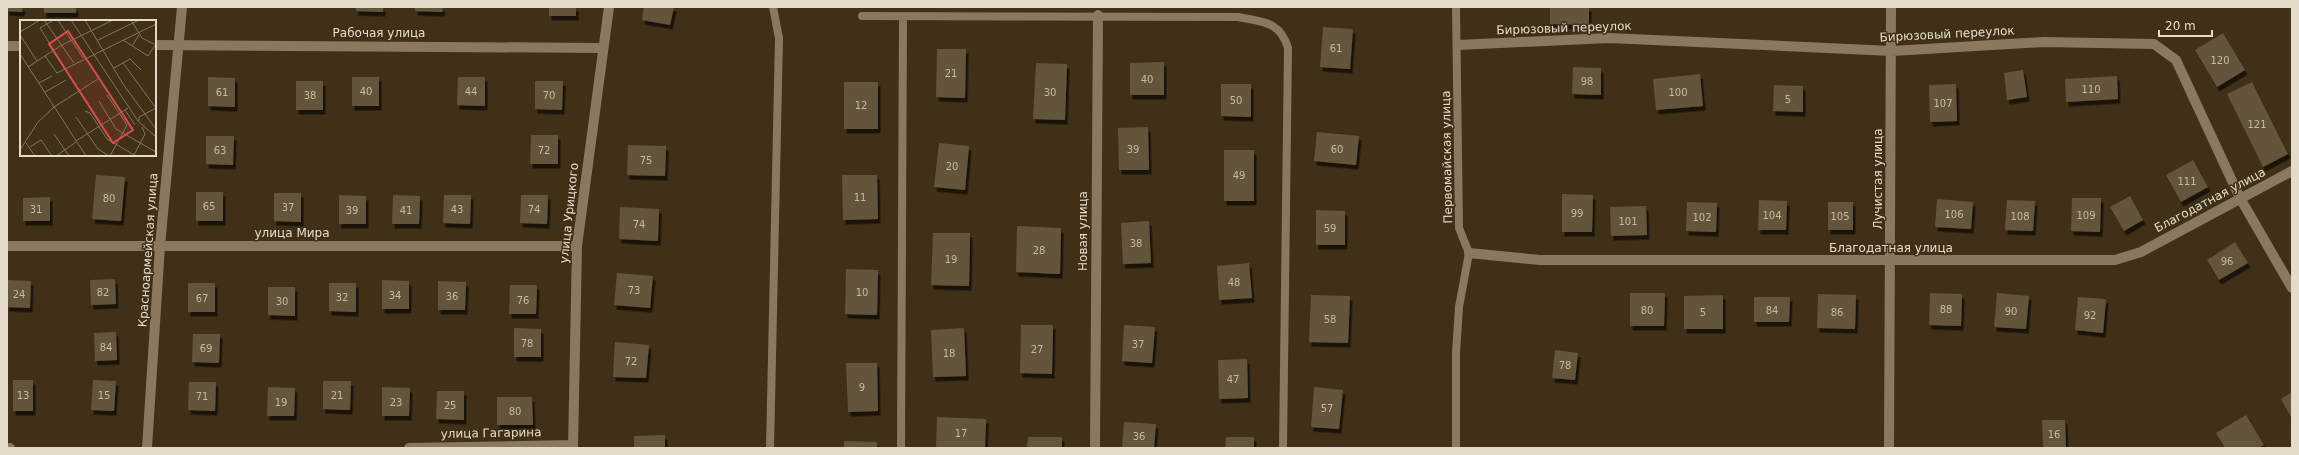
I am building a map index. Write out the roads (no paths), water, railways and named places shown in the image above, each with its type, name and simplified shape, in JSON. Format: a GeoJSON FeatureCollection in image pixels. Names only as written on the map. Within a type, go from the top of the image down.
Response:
{"type":"FeatureCollection","features":[{"type":"Feature","properties":{"kind":"street","name":"Красноармейская улица"},"geometry":{"type":"LineString","coordinates":[[147,448],[160,246],[182,7]]}},
{"type":"Feature","properties":{"kind":"street","name":"улица Урицкого"},"geometry":{"type":"LineString","coordinates":[[573,446],[577,246],[609,7]]}},
{"type":"Feature","properties":{"kind":"street","name":"Лучистая улица"},"geometry":{"type":"LineString","coordinates":[[1889,448],[1891,7]]}},
{"type":"Feature","properties":{"kind":"street","name":"Новая улица"},"geometry":{"type":"LineString","coordinates":[[1095,448],[1098,15]]}},
{"type":"Feature","properties":{"kind":"street","name":"Бирюзовый переулок"},"geometry":{"type":"LineString","coordinates":[[1458,45],[1609,38],[1892,51],[2044,42],[2154,44],[2176,60],[2240,198],[2292,288]]}},
{"type":"Feature","properties":{"kind":"street","name":"Рабочая улица"},"geometry":{"type":"LineString","coordinates":[[156,45],[603,48]]}},
{"type":"Feature","properties":{"kind":"street"},"geometry":{"type":"LineString","coordinates":[[7,46],[20,46]]}},
{"type":"Feature","properties":{"kind":"street","name":"Благодатная улица"},"geometry":{"type":"LineString","coordinates":[[1469,253],[1540,260],[2115,260],[2141,252],[2292,171]]}},
{"type":"Feature","properties":{"kind":"street","name":"улица Мира"},"geometry":{"type":"LineString","coordinates":[[7,246],[577,246]]}},
{"type":"Feature","properties":{"kind":"street","name":"улица Гагарина"},"geometry":{"type":"LineString","coordinates":[[409,448],[573,446]]}},
{"type":"Feature","properties":{"kind":"lane"},"geometry":{"type":"LineString","coordinates":[[770,448],[779,38],[773,7]]}},
{"type":"Feature","properties":{"kind":"lane","name":"Первомайская улица"},"geometry":{"type":"LineString","coordinates":[[1456,7],[1458,45],[1459,228],[1469,253]]}},
{"type":"Feature","properties":{"kind":"lane"},"geometry":{"type":"LineString","coordinates":[[862,16],[1098,15],[1238,17],[1271,24],[1284,34],[1288,48],[1283,448]]}},
{"type":"Feature","properties":{"kind":"lane"},"geometry":{"type":"LineString","coordinates":[[901,448],[903,16]]}},
{"type":"Feature","properties":{"kind":"lane"},"geometry":{"type":"LineString","coordinates":[[1456,448],[1456,353],[1459,307],[1469,253]]}}]}
